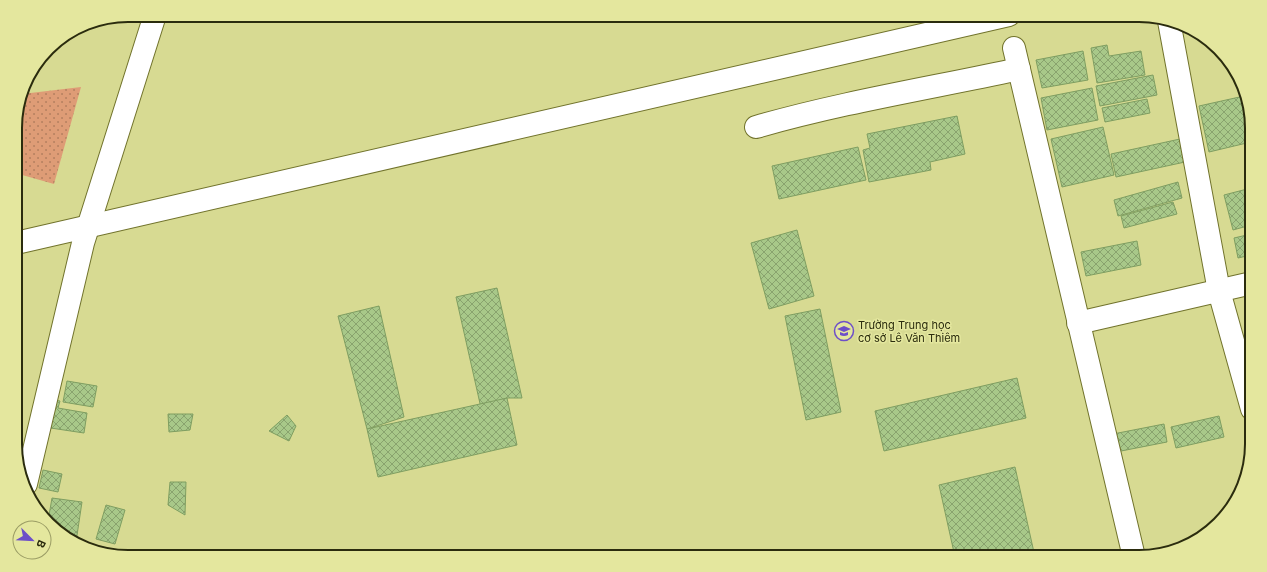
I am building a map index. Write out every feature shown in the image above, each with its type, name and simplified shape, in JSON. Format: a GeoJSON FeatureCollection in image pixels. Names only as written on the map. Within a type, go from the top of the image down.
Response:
{"type":"FeatureCollection","features":[{"type":"Feature","properties":{"kind":"street"},"geometry":{"type":"LineString","coordinates":[[28,477],[88,227],[153,22]]}},
{"type":"Feature","properties":{"kind":"street"},"geometry":{"type":"LineString","coordinates":[[22,242],[979,22]]}},
{"type":"Feature","properties":{"kind":"street"},"geometry":{"type":"LineString","coordinates":[[1170,27],[1219,291],[1245,384]]}},
{"type":"Feature","properties":{"kind":"street"},"geometry":{"type":"LineString","coordinates":[[1014,48],[1132,550]]}},
{"type":"Feature","properties":{"kind":"street"},"geometry":{"type":"LineString","coordinates":[[756,127],[877,96],[1019,69]]}},
{"type":"Feature","properties":{"kind":"street"},"geometry":{"type":"LineString","coordinates":[[1078,323],[1245,285]]}},
{"type":"Feature","properties":{"kind":"shaded area"},"geometry":{"type":"Polygon","coordinates":[[[81,87],[54,184],[22,175],[22,121],[28,93],[81,87]]]}},
{"type":"Feature","properties":{"kind":"building"},"geometry":{"type":"Polygon","coordinates":[[[1107,45],[1109,56],[1141,51],[1145,75],[1097,83],[1091,48],[1107,45]]]}},
{"type":"Feature","properties":{"kind":"building"},"geometry":{"type":"Polygon","coordinates":[[[1083,51],[1088,80],[1042,88],[1036,60],[1083,51]]]}},
{"type":"Feature","properties":{"kind":"building"},"geometry":{"type":"Polygon","coordinates":[[[1153,75],[1157,95],[1100,106],[1096,86],[1153,75]]]}},
{"type":"Feature","properties":{"kind":"building"},"geometry":{"type":"Polygon","coordinates":[[[1092,88],[1098,120],[1047,130],[1041,98],[1092,88]]]}},
{"type":"Feature","properties":{"kind":"building"},"geometry":{"type":"Polygon","coordinates":[[[1240,97],[1244,114],[1245,143],[1209,152],[1199,106],[1240,97]]]}},
{"type":"Feature","properties":{"kind":"building"},"geometry":{"type":"Polygon","coordinates":[[[1147,99],[1150,113],[1105,122],[1102,108],[1147,99]]]}},
{"type":"Feature","properties":{"kind":"building"},"geometry":{"type":"Polygon","coordinates":[[[957,116],[965,154],[930,162],[931,170],[869,182],[863,150],[870,148],[867,134],[957,116]]]}},
{"type":"Feature","properties":{"kind":"building"},"geometry":{"type":"Polygon","coordinates":[[[1103,127],[1114,175],[1062,187],[1051,139],[1103,127]]]}},
{"type":"Feature","properties":{"kind":"building"},"geometry":{"type":"Polygon","coordinates":[[[1180,139],[1185,162],[1116,177],[1111,154],[1180,139]]]}},
{"type":"Feature","properties":{"kind":"building"},"geometry":{"type":"Polygon","coordinates":[[[858,147],[866,180],[779,199],[772,166],[858,147]]]}},
{"type":"Feature","properties":{"kind":"building"},"geometry":{"type":"Polygon","coordinates":[[[1178,182],[1182,198],[1118,216],[1114,200],[1178,182]]]}},
{"type":"Feature","properties":{"kind":"building"},"geometry":{"type":"Polygon","coordinates":[[[1245,190],[1245,227],[1233,230],[1224,195],[1245,190]]]}},
{"type":"Feature","properties":{"kind":"building"},"geometry":{"type":"Polygon","coordinates":[[[1173,202],[1177,214],[1124,228],[1121,216],[1173,202]]]}},
{"type":"Feature","properties":{"kind":"building"},"geometry":{"type":"Polygon","coordinates":[[[797,230],[814,296],[769,309],[751,243],[797,230]]]}},
{"type":"Feature","properties":{"kind":"building"},"geometry":{"type":"Polygon","coordinates":[[[1245,235],[1245,256],[1238,258],[1234,238],[1245,235]]]}},
{"type":"Feature","properties":{"kind":"building"},"geometry":{"type":"Polygon","coordinates":[[[1137,241],[1141,265],[1086,276],[1081,252],[1137,241]]]}},
{"type":"Feature","properties":{"kind":"building"},"geometry":{"type":"Polygon","coordinates":[[[497,288],[522,398],[507,398],[481,408],[456,297],[497,288]]]}},
{"type":"Feature","properties":{"kind":"building"},"geometry":{"type":"Polygon","coordinates":[[[379,306],[404,417],[367,429],[338,316],[379,306]]]}},
{"type":"Feature","properties":{"kind":"building"},"geometry":{"type":"Polygon","coordinates":[[[820,309],[841,412],[806,420],[785,316],[820,309]]]}},
{"type":"Feature","properties":{"kind":"building"},"geometry":{"type":"Polygon","coordinates":[[[1017,378],[1026,418],[884,451],[875,411],[1017,378]]]}},
{"type":"Feature","properties":{"kind":"building"},"geometry":{"type":"Polygon","coordinates":[[[67,381],[97,386],[93,407],[63,402],[67,381]]]}},
{"type":"Feature","properties":{"kind":"building"},"geometry":{"type":"Polygon","coordinates":[[[507,398],[517,445],[378,477],[367,429],[507,398]]]}},
{"type":"Feature","properties":{"kind":"building"},"geometry":{"type":"Polygon","coordinates":[[[49,399],[60,401],[58,408],[87,413],[84,433],[44,427],[49,399]]]}},
{"type":"Feature","properties":{"kind":"building"},"geometry":{"type":"Polygon","coordinates":[[[168,414],[193,414],[190,430],[169,432],[168,414]]]}},
{"type":"Feature","properties":{"kind":"building"},"geometry":{"type":"Polygon","coordinates":[[[287,415],[296,426],[289,441],[269,431],[287,415]]]}},
{"type":"Feature","properties":{"kind":"building"},"geometry":{"type":"Polygon","coordinates":[[[1219,416],[1224,437],[1176,448],[1171,427],[1219,416]]]}},
{"type":"Feature","properties":{"kind":"building"},"geometry":{"type":"Polygon","coordinates":[[[1164,424],[1167,442],[1116,452],[1113,434],[1164,424]]]}},
{"type":"Feature","properties":{"kind":"building"},"geometry":{"type":"Polygon","coordinates":[[[1015,467],[1033,550],[953,550],[939,485],[1015,467]]]}},
{"type":"Feature","properties":{"kind":"building"},"geometry":{"type":"Polygon","coordinates":[[[43,470],[62,474],[58,492],[39,488],[43,470]]]}},
{"type":"Feature","properties":{"kind":"building"},"geometry":{"type":"Polygon","coordinates":[[[170,482],[186,482],[185,515],[168,505],[170,482]]]}},
{"type":"Feature","properties":{"kind":"building"},"geometry":{"type":"Polygon","coordinates":[[[52,498],[82,502],[77,537],[49,515],[52,498]]]}},
{"type":"Feature","properties":{"kind":"building"},"geometry":{"type":"Polygon","coordinates":[[[106,505],[125,510],[115,544],[96,539],[106,505]]]}},
{"type":"Feature","properties":{"kind":"place","name":"Trường Trung học cơ sở Lê Văn Thiêm"},"geometry":{"type":"Point","coordinates":[844,331]}}]}
